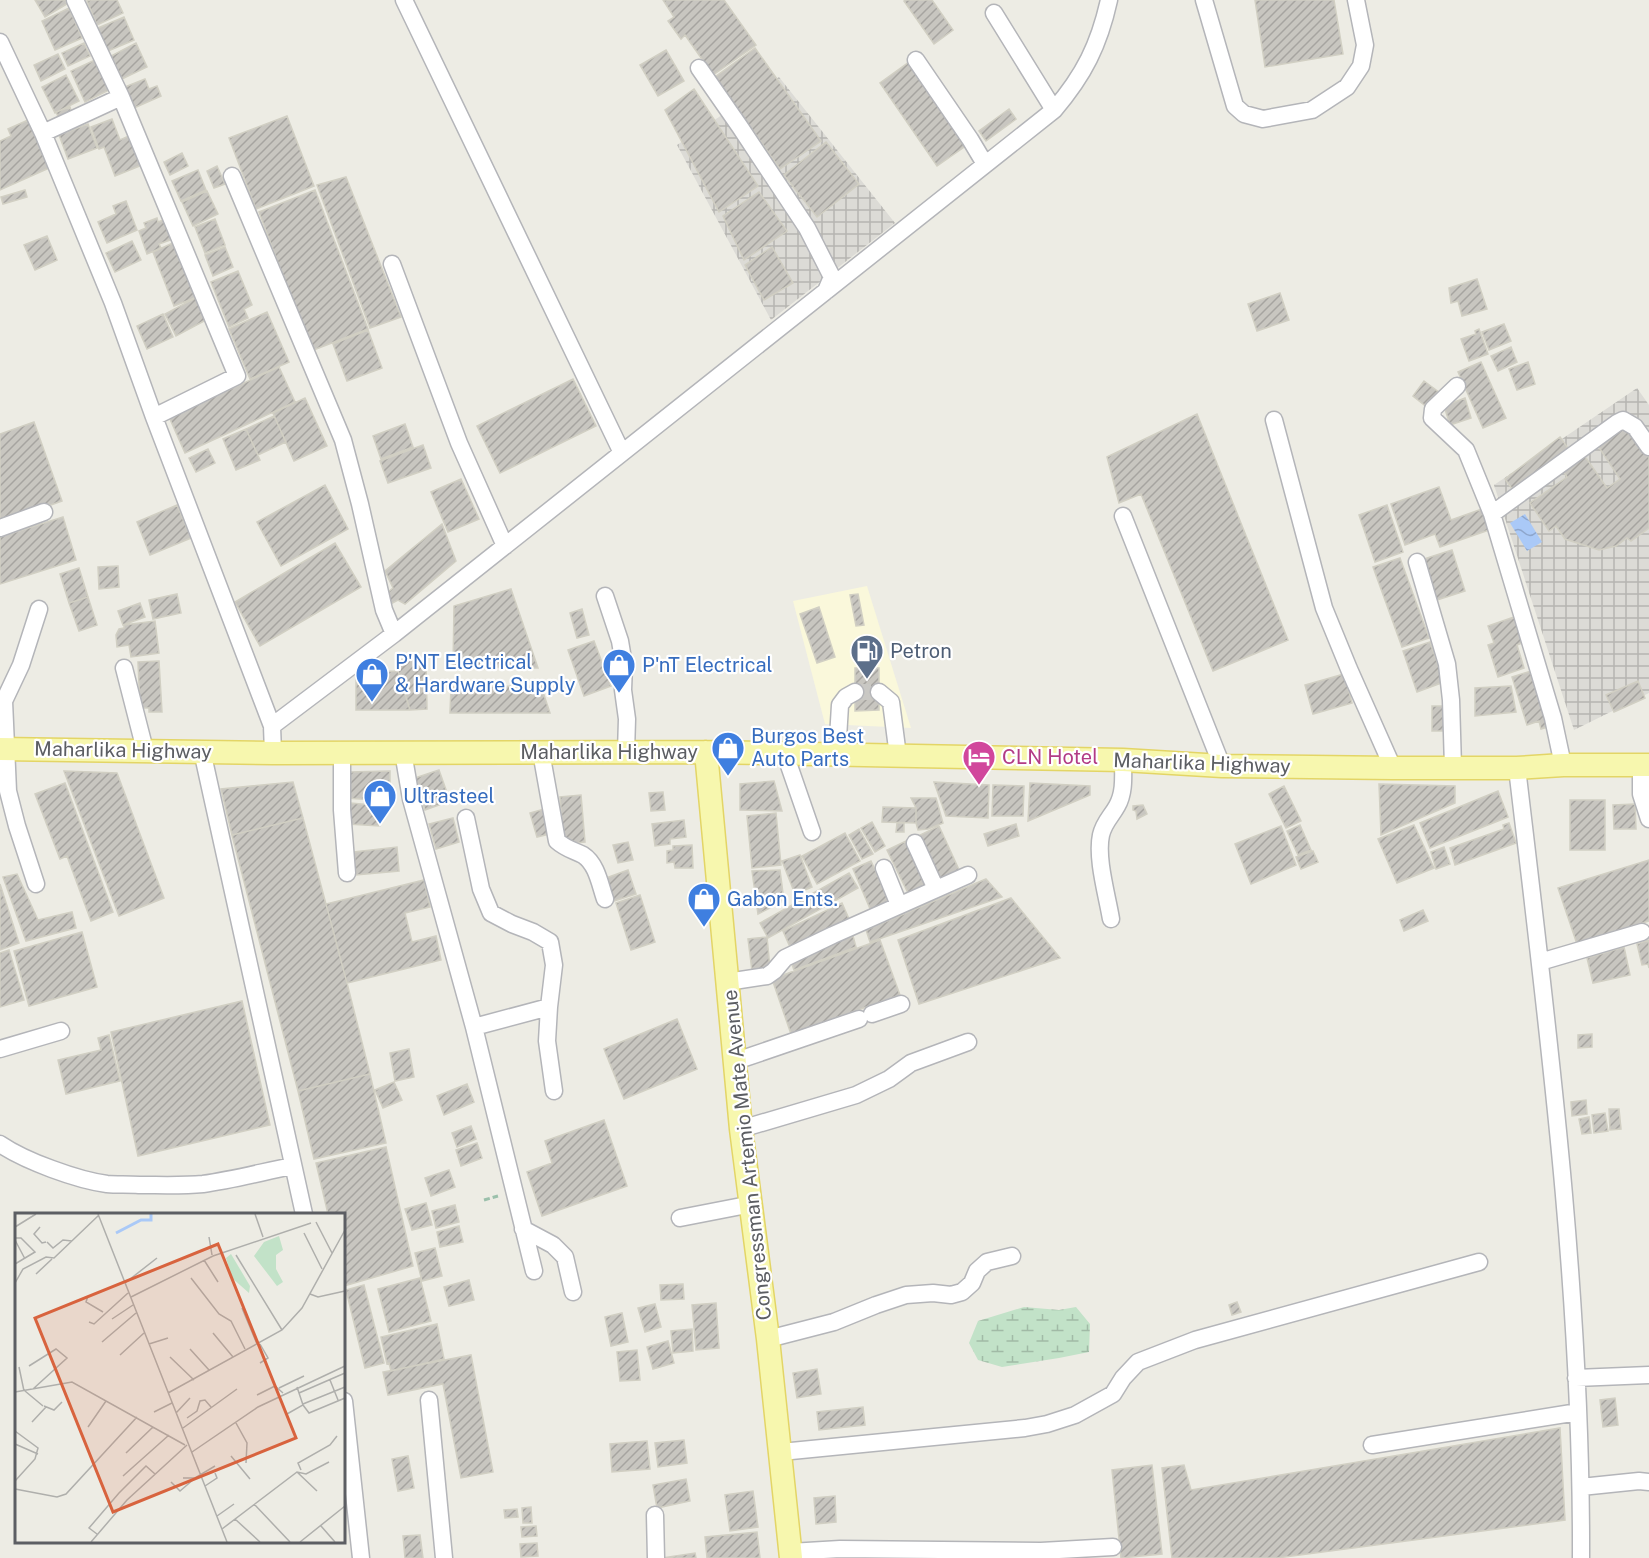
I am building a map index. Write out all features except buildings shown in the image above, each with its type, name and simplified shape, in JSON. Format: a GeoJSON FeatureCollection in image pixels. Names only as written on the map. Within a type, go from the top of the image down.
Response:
{"type":"FeatureCollection","features":[{"type":"Feature","properties":{"kind":"main road","name":"Maharlika Highway"},"geometry":{"type":"LineString","coordinates":[[3,749],[273,753],[706,752],[1123,760],[1222,766],[1393,768],[1645,765]]}},
{"type":"Feature","properties":{"kind":"main road","name":"Congressman Artemio Mate Avenue"},"geometry":{"type":"LineString","coordinates":[[706,752],[741,1129],[781,1452],[790,1555]]}},
{"type":"Feature","properties":{"kind":"street"},"geometry":{"type":"LineString","coordinates":[[75,0],[122,97],[237,376],[154,417]]}},
{"type":"Feature","properties":{"kind":"street"},"geometry":{"type":"LineString","coordinates":[[404,0],[622,453]]}},
{"type":"Feature","properties":{"kind":"street"},"geometry":{"type":"LineString","coordinates":[[272,726],[394,634],[1054,110],[1073,87],[1092,55],[1109,0]]}},
{"type":"Feature","properties":{"kind":"street"},"geometry":{"type":"LineString","coordinates":[[1204,0],[1236,106],[1244,114],[1263,119],[1312,110],[1347,87],[1361,66],[1365,45],[1356,0]]}},
{"type":"Feature","properties":{"kind":"street"},"geometry":{"type":"LineString","coordinates":[[994,13],[1054,110]]}},
{"type":"Feature","properties":{"kind":"street"},"geometry":{"type":"LineString","coordinates":[[0,42],[43,133],[112,303],[272,726],[273,753]]}},
{"type":"Feature","properties":{"kind":"street"},"geometry":{"type":"LineString","coordinates":[[916,60],[985,164]]}},
{"type":"Feature","properties":{"kind":"street"},"geometry":{"type":"LineString","coordinates":[[699,68],[807,228],[832,277],[826,291]]}},
{"type":"Feature","properties":{"kind":"street"},"geometry":{"type":"LineString","coordinates":[[43,133],[122,97]]}},
{"type":"Feature","properties":{"kind":"street"},"geometry":{"type":"LineString","coordinates":[[232,176],[343,440],[384,610],[394,634]]}},
{"type":"Feature","properties":{"kind":"street"},"geometry":{"type":"LineString","coordinates":[[392,264],[459,443],[505,546]]}},
{"type":"Feature","properties":{"kind":"street"},"geometry":{"type":"LineString","coordinates":[[1457,386],[1433,409],[1432,418],[1466,450],[1492,514],[1553,718],[1563,765]]}},
{"type":"Feature","properties":{"kind":"street"},"geometry":{"type":"LineString","coordinates":[[1274,420],[1324,608],[1393,768]]}},
{"type":"Feature","properties":{"kind":"street"},"geometry":{"type":"LineString","coordinates":[[1492,514],[1623,420],[1635,427],[1649,447]]}},
{"type":"Feature","properties":{"kind":"street"},"geometry":{"type":"LineString","coordinates":[[0,528],[44,512]]}},
{"type":"Feature","properties":{"kind":"street"},"geometry":{"type":"LineString","coordinates":[[1123,516],[1222,766]]}},
{"type":"Feature","properties":{"kind":"street"},"geometry":{"type":"LineString","coordinates":[[1417,562],[1447,664],[1451,700],[1453,767]]}},
{"type":"Feature","properties":{"kind":"street"},"geometry":{"type":"LineString","coordinates":[[605,596],[620,640],[624,665],[626,752]]}},
{"type":"Feature","properties":{"kind":"street"},"geometry":{"type":"LineString","coordinates":[[36,884],[8,791],[3,749],[2,695],[21,665],[39,609]]}},
{"type":"Feature","properties":{"kind":"street"},"geometry":{"type":"LineString","coordinates":[[124,669],[145,750]]}},
{"type":"Feature","properties":{"kind":"street"},"geometry":{"type":"LineString","coordinates":[[837,755],[840,705],[846,696],[855,692]]}},
{"type":"Feature","properties":{"kind":"street"},"geometry":{"type":"LineString","coordinates":[[879,692],[891,702],[898,756]]}},
{"type":"Feature","properties":{"kind":"street"},"geometry":{"type":"LineString","coordinates":[[202,751],[304,1213]]}},
{"type":"Feature","properties":{"kind":"street"},"geometry":{"type":"LineString","coordinates":[[342,752],[342,810],[347,873]]}},
{"type":"Feature","properties":{"kind":"street"},"geometry":{"type":"LineString","coordinates":[[403,752],[411,799],[474,1027],[534,1271]]}},
{"type":"Feature","properties":{"kind":"street"},"geometry":{"type":"LineString","coordinates":[[541,752],[558,841],[564,848],[586,857],[595,868],[605,899]]}},
{"type":"Feature","properties":{"kind":"street"},"geometry":{"type":"LineString","coordinates":[[785,754],[812,832]]}},
{"type":"Feature","properties":{"kind":"street"},"geometry":{"type":"LineString","coordinates":[[1111,919],[1100,854],[1100,838],[1104,824],[1118,806],[1123,790],[1123,760]]}},
{"type":"Feature","properties":{"kind":"street"},"geometry":{"type":"LineString","coordinates":[[1645,765],[1641,794],[1648,816]]}},
{"type":"Feature","properties":{"kind":"street"},"geometry":{"type":"LineString","coordinates":[[1517,768],[1552,1065],[1569,1248],[1581,1487],[1581,1558]]}},
{"type":"Feature","properties":{"kind":"street"},"geometry":{"type":"LineString","coordinates":[[466,818],[481,889],[491,913],[550,942],[554,965],[547,1041],[554,1091]]}},
{"type":"Feature","properties":{"kind":"street"},"geometry":{"type":"LineString","coordinates":[[915,843],[936,889]]}},
{"type":"Feature","properties":{"kind":"street"},"geometry":{"type":"LineString","coordinates":[[884,868],[899,905]]}},
{"type":"Feature","properties":{"kind":"street"},"geometry":{"type":"LineString","coordinates":[[727,981],[767,976],[785,958],[969,875]]}},
{"type":"Feature","properties":{"kind":"street"},"geometry":{"type":"LineString","coordinates":[[1540,963],[1642,932]]}},
{"type":"Feature","properties":{"kind":"street"},"geometry":{"type":"LineString","coordinates":[[736,1061],[901,1004]]}},
{"type":"Feature","properties":{"kind":"street"},"geometry":{"type":"LineString","coordinates":[[474,1027],[549,1007]]}},
{"type":"Feature","properties":{"kind":"street"},"geometry":{"type":"LineString","coordinates":[[0,1049],[61,1030]]}},
{"type":"Feature","properties":{"kind":"street"},"geometry":{"type":"LineString","coordinates":[[741,1129],[856,1095],[890,1079],[911,1063],[968,1042]]}},
{"type":"Feature","properties":{"kind":"street"},"geometry":{"type":"LineString","coordinates":[[1,1146],[51,1168],[106,1184],[200,1184],[292,1166]]}},
{"type":"Feature","properties":{"kind":"street"},"geometry":{"type":"LineString","coordinates":[[680,1218],[752,1204]]}},
{"type":"Feature","properties":{"kind":"street"},"geometry":{"type":"LineString","coordinates":[[523,1229],[553,1245],[566,1257],[573,1292]]}},
{"type":"Feature","properties":{"kind":"street"},"geometry":{"type":"LineString","coordinates":[[768,1339],[834,1322],[906,1295],[933,1293],[951,1295],[962,1292],[972,1283],[977,1271],[987,1262],[1012,1256]]}},
{"type":"Feature","properties":{"kind":"street"},"geometry":{"type":"LineString","coordinates":[[781,1452],[1047,1424],[1075,1415],[1113,1394],[1123,1378],[1138,1362],[1185,1344],[1479,1262]]}},
{"type":"Feature","properties":{"kind":"street"},"geometry":{"type":"LineString","coordinates":[[1576,1378],[1649,1375]]}},
{"type":"Feature","properties":{"kind":"street"},"geometry":{"type":"LineString","coordinates":[[429,1400],[444,1558]]}},
{"type":"Feature","properties":{"kind":"street"},"geometry":{"type":"LineString","coordinates":[[345,1410],[361,1558]]}},
{"type":"Feature","properties":{"kind":"street"},"geometry":{"type":"LineString","coordinates":[[1372,1445],[1578,1412]]}},
{"type":"Feature","properties":{"kind":"street"},"geometry":{"type":"LineString","coordinates":[[1581,1487],[1649,1482]]}},
{"type":"Feature","properties":{"kind":"street"},"geometry":{"type":"LineString","coordinates":[[655,1515],[656,1558]]}},
{"type":"Feature","properties":{"kind":"street"},"geometry":{"type":"LineString","coordinates":[[790,1555],[840,1549],[1041,1551],[1113,1547]]}},
{"type":"Feature","properties":{"kind":"shaded area"},"geometry":{"type":"Polygon","coordinates":[[[779,77],[895,223],[771,320],[677,145],[779,77]]]}},
{"type":"Feature","properties":{"kind":"shaded area"},"geometry":{"type":"Polygon","coordinates":[[[1637,388],[1649,405],[1649,693],[1574,730],[1494,485],[1637,388]]]}},
{"type":"Feature","properties":{"kind":"shaded area"},"geometry":{"type":"Polygon","coordinates":[[[867,586],[911,728],[825,724],[793,601],[867,586]]]}},
{"type":"Feature","properties":{"kind":"green space"},"geometry":{"type":"Polygon","coordinates":[[[1024,1307],[1059,1310],[1076,1307],[1090,1324],[1089,1352],[1002,1367],[978,1360],[969,1343],[978,1321],[1024,1307]]]}},
{"type":"Feature","properties":{"kind":"water"},"geometry":{"type":"Polygon","coordinates":[[[1525,514],[1542,542],[1527,551],[1510,523],[1525,514]]]}},
{"type":"Feature","properties":{"kind":"tunnel"},"geometry":{"type":"LineString","coordinates":[[855,692],[879,692]]}},
{"type":"Feature","properties":{"kind":"place","name":"Petron"},"geometry":{"type":"Point","coordinates":[867,680]}},
{"type":"Feature","properties":{"kind":"place","name":"P'nT Electrical"},"geometry":{"type":"Point","coordinates":[619,694]}},
{"type":"Feature","properties":{"kind":"place","name":"P'NT Electrical & Hardware Supply"},"geometry":{"type":"Point","coordinates":[372,703]}},
{"type":"Feature","properties":{"kind":"place","name":"Burgos Best Auto Parts"},"geometry":{"type":"Point","coordinates":[728,777]}},
{"type":"Feature","properties":{"kind":"place","name":"CLN Hotel"},"geometry":{"type":"Point","coordinates":[979,786]}},
{"type":"Feature","properties":{"kind":"place","name":"Ultrasteel"},"geometry":{"type":"Point","coordinates":[380,825]}},
{"type":"Feature","properties":{"kind":"place","name":"Gabon Ents."},"geometry":{"type":"Point","coordinates":[704,928]}}]}
